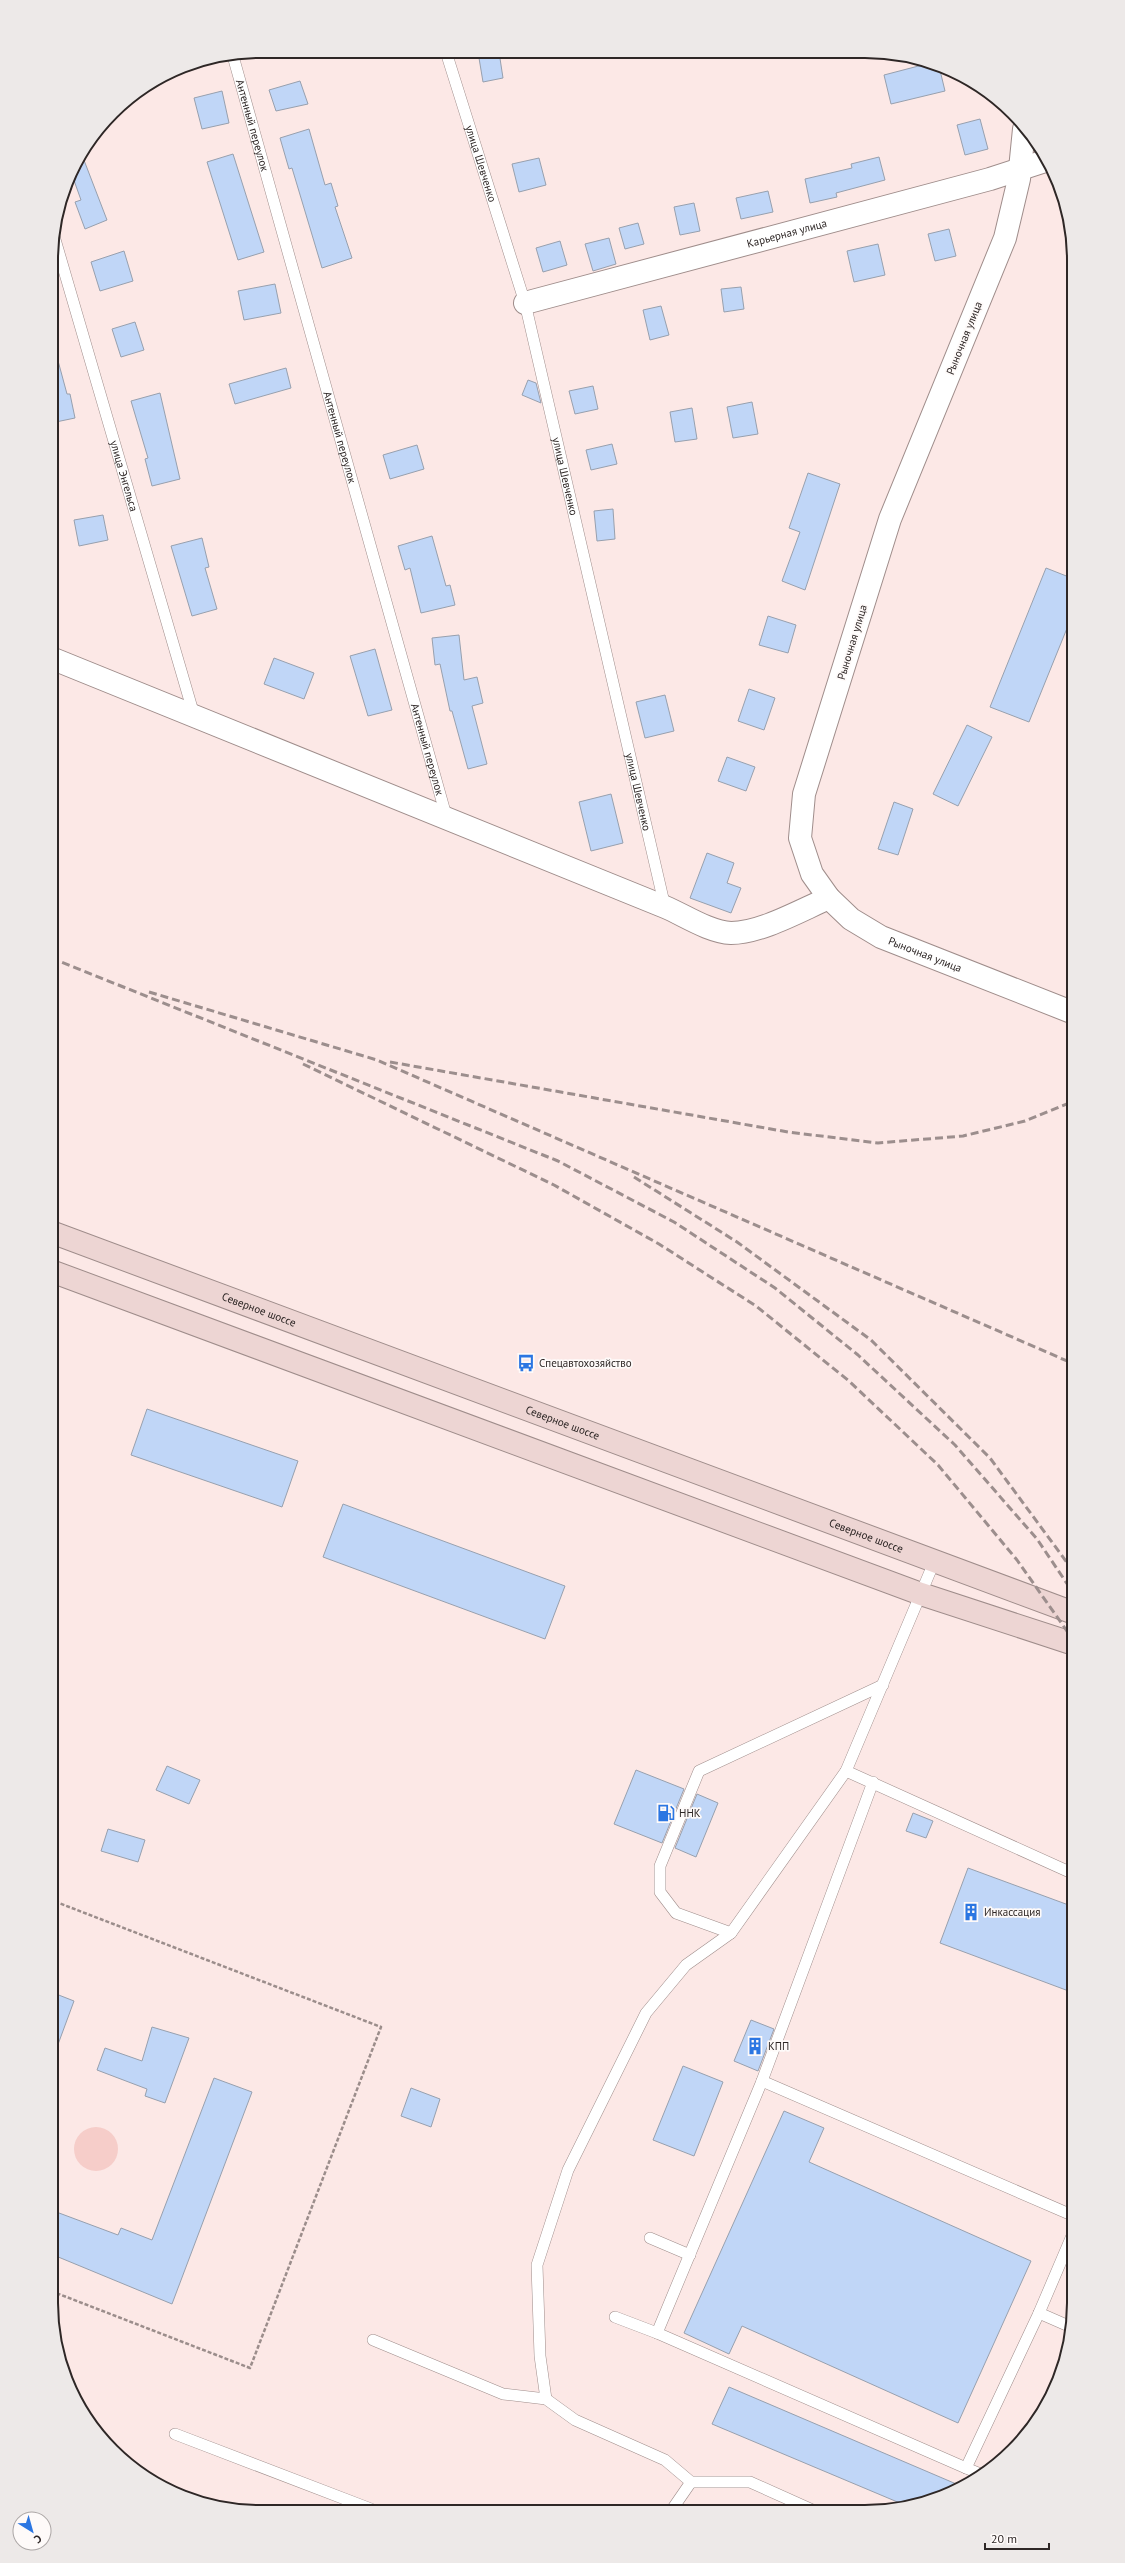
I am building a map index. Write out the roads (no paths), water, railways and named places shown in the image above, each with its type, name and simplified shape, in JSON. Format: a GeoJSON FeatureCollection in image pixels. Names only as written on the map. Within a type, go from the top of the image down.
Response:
{"type":"FeatureCollection","features":[{"type":"Feature","properties":{"kind":"main road","name":"Северное шоссе"},"geometry":{"type":"LineString","coordinates":[[58,1235],[1067,1610]]}},
{"type":"Feature","properties":{"kind":"main road"},"geometry":{"type":"LineString","coordinates":[[58,1274],[921,1594],[1067,1642]]}},
{"type":"Feature","properties":{"kind":"street","name":"Рыночная улица"},"geometry":{"type":"LineString","coordinates":[[1023,135],[1020,167],[1005,238],[890,519],[804,794],[800,838],[812,874],[829,898],[851,919],[881,937],[1067,1010]]}},
{"type":"Feature","properties":{"kind":"street","name":"Карьерная улица"},"geometry":{"type":"LineString","coordinates":[[525,303],[990,179],[1020,167],[1041,162]]}},
{"type":"Feature","properties":{"kind":"street"},"geometry":{"type":"LineString","coordinates":[[58,661],[665,907],[710,927],[729,933],[763,926],[829,898]]}},
{"type":"Feature","properties":{"kind":"lane","name":"улица Шевченко"},"geometry":{"type":"LineString","coordinates":[[448,58],[525,303],[665,907]]}},
{"type":"Feature","properties":{"kind":"lane","name":"Антенный переулок"},"geometry":{"type":"LineString","coordinates":[[234,60],[447,819]]}},
{"type":"Feature","properties":{"kind":"lane","name":"улица Энгельса"},"geometry":{"type":"LineString","coordinates":[[58,250],[194,715]]}},
{"type":"Feature","properties":{"kind":"lane"},"geometry":{"type":"LineString","coordinates":[[546,2399],[540,2356],[537,2265],[568,2170],[646,2013],[686,1965],[731,1934],[846,1771],[935,1560]]}},
{"type":"Feature","properties":{"kind":"lane"},"geometry":{"type":"LineString","coordinates":[[731,1934],[676,1913],[660,1892],[660,1866],[699,1771],[883,1685]]}},
{"type":"Feature","properties":{"kind":"lane"},"geometry":{"type":"LineString","coordinates":[[846,1771],[1067,1871]]}},
{"type":"Feature","properties":{"kind":"lane"},"geometry":{"type":"LineString","coordinates":[[657,2334],[762,2081],[873,1782]]}},
{"type":"Feature","properties":{"kind":"lane"},"geometry":{"type":"LineString","coordinates":[[762,2081],[1067,2213]]}},
{"type":"Feature","properties":{"kind":"lane"},"geometry":{"type":"LineString","coordinates":[[650,2238],[690,2255]]}},
{"type":"Feature","properties":{"kind":"lane"},"geometry":{"type":"LineString","coordinates":[[966,2468],[1039,2313],[1067,2247]]}},
{"type":"Feature","properties":{"kind":"lane"},"geometry":{"type":"LineString","coordinates":[[1039,2313],[1066,2325]]}},
{"type":"Feature","properties":{"kind":"lane"},"geometry":{"type":"LineString","coordinates":[[615,2317],[976,2472]]}},
{"type":"Feature","properties":{"kind":"lane"},"geometry":{"type":"LineString","coordinates":[[373,2340],[503,2394],[546,2399],[575,2420],[665,2460],[691,2482],[750,2482],[801,2505]]}},
{"type":"Feature","properties":{"kind":"lane"},"geometry":{"type":"LineString","coordinates":[[175,2434],[361,2505]]}},
{"type":"Feature","properties":{"kind":"lane"},"geometry":{"type":"LineString","coordinates":[[675,2505],[691,2482]]}},
{"type":"Feature","properties":{"kind":"railway"},"geometry":{"type":"LineString","coordinates":[[58,961],[558,1161],[674,1222],[775,1288],[858,1355],[955,1445],[1037,1539],[1067,1584]]}},
{"type":"Feature","properties":{"kind":"railway"},"geometry":{"type":"LineString","coordinates":[[149,992],[377,1060],[1067,1361]]}},
{"type":"Feature","properties":{"kind":"railway"},"geometry":{"type":"LineString","coordinates":[[390,1062],[788,1132],[878,1143],[963,1136],[1025,1121],[1067,1104]]}},
{"type":"Feature","properties":{"kind":"railway"},"geometry":{"type":"LineString","coordinates":[[303,1064],[554,1185],[659,1244],[756,1306],[849,1381],[938,1465],[1017,1560],[1067,1631]]}},
{"type":"Feature","properties":{"kind":"railway"},"geometry":{"type":"LineString","coordinates":[[634,1177],[737,1242],[871,1340],[990,1458],[1067,1562]]}},
{"type":"Feature","properties":{"kind":"place","name":"Спецавтохозяйство"},"geometry":{"type":"Point","coordinates":[526,1363]}},
{"type":"Feature","properties":{"kind":"place","name":"ННК"},"geometry":{"type":"Point","coordinates":[666,1813]}},
{"type":"Feature","properties":{"kind":"place","name":"Инкассация"},"geometry":{"type":"Point","coordinates":[971,1912]}},
{"type":"Feature","properties":{"kind":"place","name":"КПП"},"geometry":{"type":"Point","coordinates":[755,2046]}}]}
